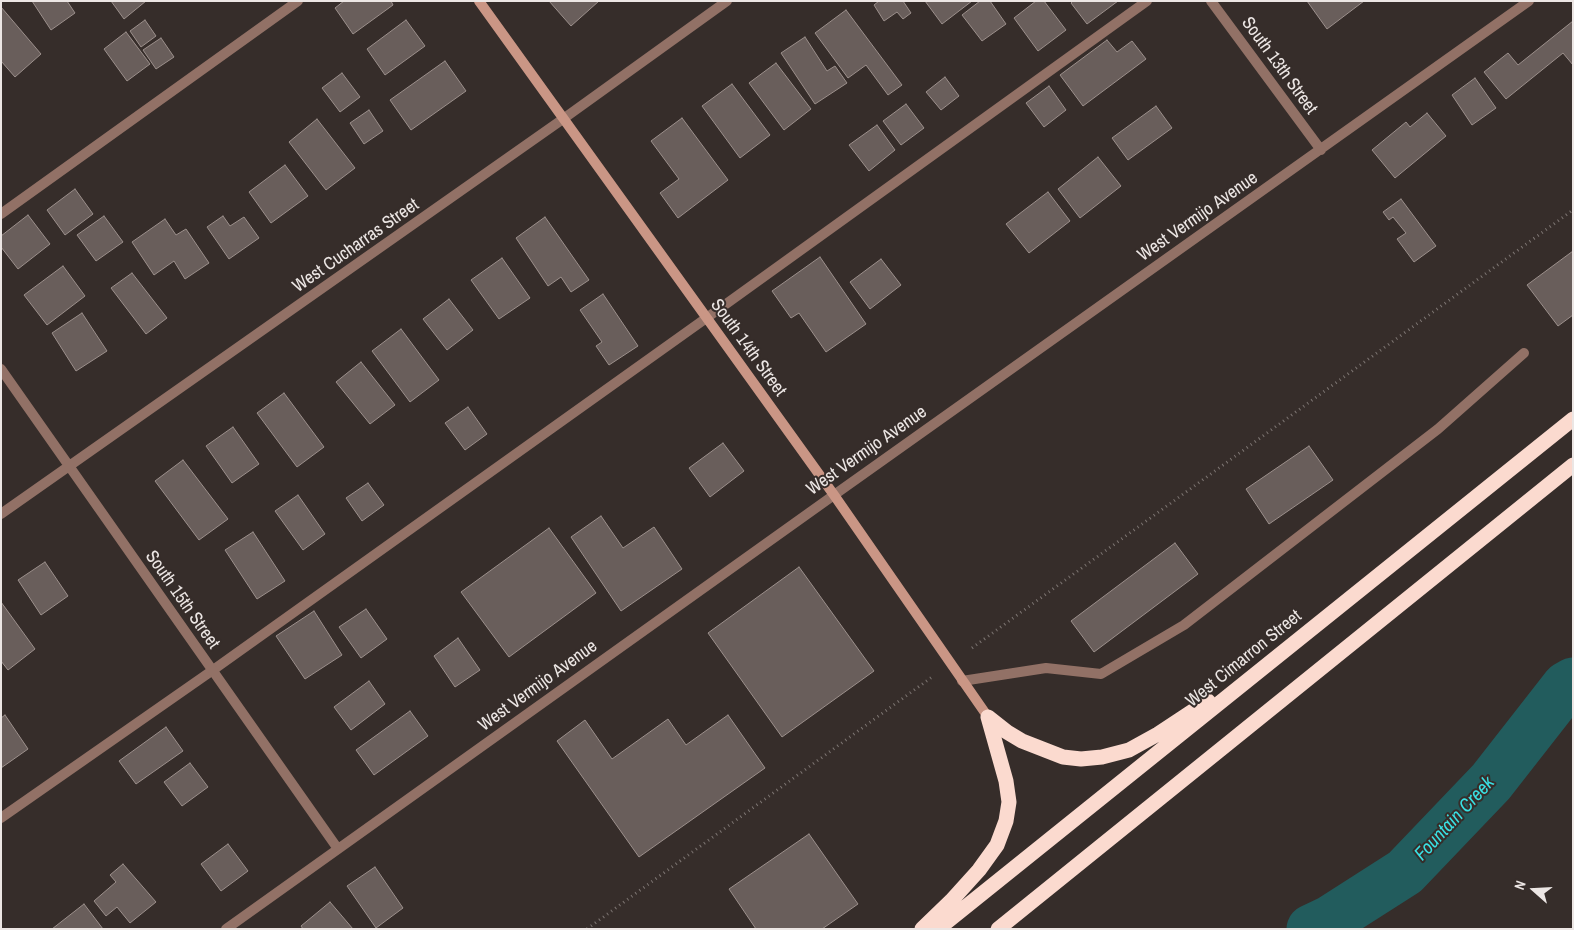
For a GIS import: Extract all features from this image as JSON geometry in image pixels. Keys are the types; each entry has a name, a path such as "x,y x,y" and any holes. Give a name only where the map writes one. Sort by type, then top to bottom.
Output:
{"highway":[{"name":"West Cimarron Street","path":"938,929 1573,419"},
{"path":"998,929 1573,465"},
{"path":"988,717 1014,736 1044,751 1063,757 1081,759 1102,757 1129,750 1158,734 1282,652"},
{"path":"922,929 979,870 997,846 1006,821 1009,802 1006,781 988,717"}],"street":[{"path":"1,214 298,1"},
{"name":"South 14th Street","path":"479,1 834,495 988,717"},
{"name":"West Cucharras Street","path":"1,514 563,120 727,1"},
{"path":"1,818 706,318 1147,1"},
{"name":"South 13th Street","path":"1211,1 1320,150"},
{"name":"West Vermijo Avenue","path":"226,929 1530,1"},
{"path":"962,681 1046,668 1101,674 1184,626 1438,429 1524,353"},
{"name":"South 15th Street","path":"1,369 338,849"}],"path":[{"path":"972,648 1573,210"},
{"path":"587,929 932,677"}],"building":[{"path":"32,1 67,1 75,13 51,30"},
{"path":"111,1 146,1 124,19"},
{"path":"344,1 391,1 393,5 353,34 335,8"},
{"path":"549,1 599,1 571,26"},
{"path":"879,1 903,1 911,13 903,19 897,12 884,21 874,5"},
{"path":"925,1 972,1 942,24"},
{"path":"980,1 990,1 1006,24 982,41 962,15"},
{"path":"1036,1 1044,1 1066,30 1038,51 1014,18"},
{"path":"1073,1 1118,1 1087,24 1071,3"},
{"path":"1307,1 1364,1 1327,29"},
{"path":"1,7 41,54 15,77 1,61"},
{"path":"846,10 902,85 888,95 866,65 848,78 815,33"},
{"path":"145,20 156,36 141,47 130,31"},
{"path":"406,20 425,46 385,75 367,49"},
{"path":"1573,21 1573,65 1563,53 1506,99 1484,72 1508,53 1518,65"},
{"path":"126,32 150,64 127,81 104,49"},
{"path":"805,37 827,71 835,66 847,83 815,104 781,53"},
{"path":"161,38 174,57 156,69 143,50"},
{"path":"1107,40 1117,52 1132,41 1146,59 1083,106 1060,75"},
{"path":"445,61 466,91 411,130 390,100"},
{"path":"776,63 811,109 784,130 749,83"},
{"path":"342,73 360,97 340,112 322,88"},
{"path":"945,77 959,96 941,110 926,92"},
{"path":"1475,78 1496,108 1472,125 1452,95"},
{"path":"732,84 770,135 740,158 702,106"},
{"path":"1049,86 1066,110 1044,127 1026,103"},
{"path":"906,104 924,128 901,145 883,121"},
{"path":"1156,106 1172,128 1128,160 1112,138"},
{"path":"369,110 383,131 364,144 350,123"},
{"path":"1427,113 1446,136 1395,178 1372,150 1406,122 1410,127"},
{"path":"682,118 728,180 678,218 660,193 679,179 651,141"},
{"path":"317,119 355,168 326,190 289,142"},
{"path":"877,125 895,150 869,171 849,145"},
{"path":"1098,157 1121,186 1080,218 1058,189"},
{"path":"285,165 308,196 271,223 249,192"},
{"path":"75,189 93,214 65,235 47,210"},
{"path":"1048,192 1070,221 1029,253 1006,224"},
{"path":"1401,199 1436,246 1414,262 1397,239 1406,233 1393,217 1389,220 1383,212"},
{"path":"28,215 50,244 18,269 1,247 1,236"},
{"path":"104,216 123,242 96,261 77,235"},
{"path":"223,216 230,226 244,217 259,238 229,259 207,227"},
{"path":"545,217 589,280 571,292 561,277 548,286 516,238"},
{"path":"165,219 176,235 186,229 209,263 185,279 174,261 154,275 132,242"},
{"path":"1573,251 1573,315 1558,326 1527,285"},
{"path":"820,257 866,324 826,352 799,313 791,318 772,291"},
{"path":"502,258 530,298 499,319 471,280"},
{"path":"881,259 901,285 870,309 850,282"},
{"path":"63,266 85,296 47,325 24,295"},
{"path":"132,273 167,318 146,334 111,288"},
{"path":"603,294 638,346 609,365 596,346 602,342 580,310"},
{"path":"449,299 473,330 447,350 423,319"},
{"path":"82,313 107,351 76,371 52,333"},
{"path":"401,329 439,380 410,402 372,351"},
{"path":"361,362 395,405 370,424 336,382"},
{"path":"284,393 324,447 297,467 257,413"},
{"path":"468,407 487,434 465,450 445,423"},
{"path":"233,427 259,464 232,483 206,446"},
{"path":"723,443 744,471 710,497 689,468"},
{"path":"1309,446 1333,480 1269,524 1246,489"},
{"path":"183,460 228,519 199,540 155,481"},
{"path":"368,483 384,505 362,521 346,498"},
{"path":"298,495 325,534 303,550 275,511"},
{"path":"601,516 623,548 654,527 682,569 621,611 571,537"},
{"path":"549,528 596,593 509,657 461,592"},
{"path":"253,532 285,581 257,599 225,550"},
{"path":"1175,543 1198,574 1094,652 1071,621"},
{"path":"45,562 68,596 41,615 18,580"},
{"path":"799,567 874,671 782,737 708,633"},
{"path":"1,602 35,649 8,670 1,661"},
{"path":"366,609 387,639 361,658 339,627"},
{"path":"314,611 342,655 305,679 276,636"},
{"path":"458,638 480,670 455,687 434,656"},
{"path":"369,681 385,704 351,730 334,707"},
{"path":"410,711 428,736 374,775 356,750"},
{"path":"5,715 28,749 1,768 1,718"},
{"path":"728,715 765,768 639,857 557,741 585,720 612,759 668,719 686,745"},
{"path":"166,727 183,751 136,784 119,761"},
{"path":"190,763 208,787 182,806 164,782"},
{"path":"809,834 858,904 822,929 756,929 729,889"},
{"path":"228,844 248,871 221,891 201,864"},
{"path":"123,864 156,902 130,923 117,907 106,916 94,901 116,882 110,875"},
{"path":"375,867 403,908 376,928 347,886"},
{"path":"330,902 353,929 303,929 301,926"},
{"path":"84,904 103,929 52,929"}],"waterway":[{"name":"Fountain Creek","path":"1311,929 1330,920 1405,872 1491,782 1566,686 1573,682"}]}
